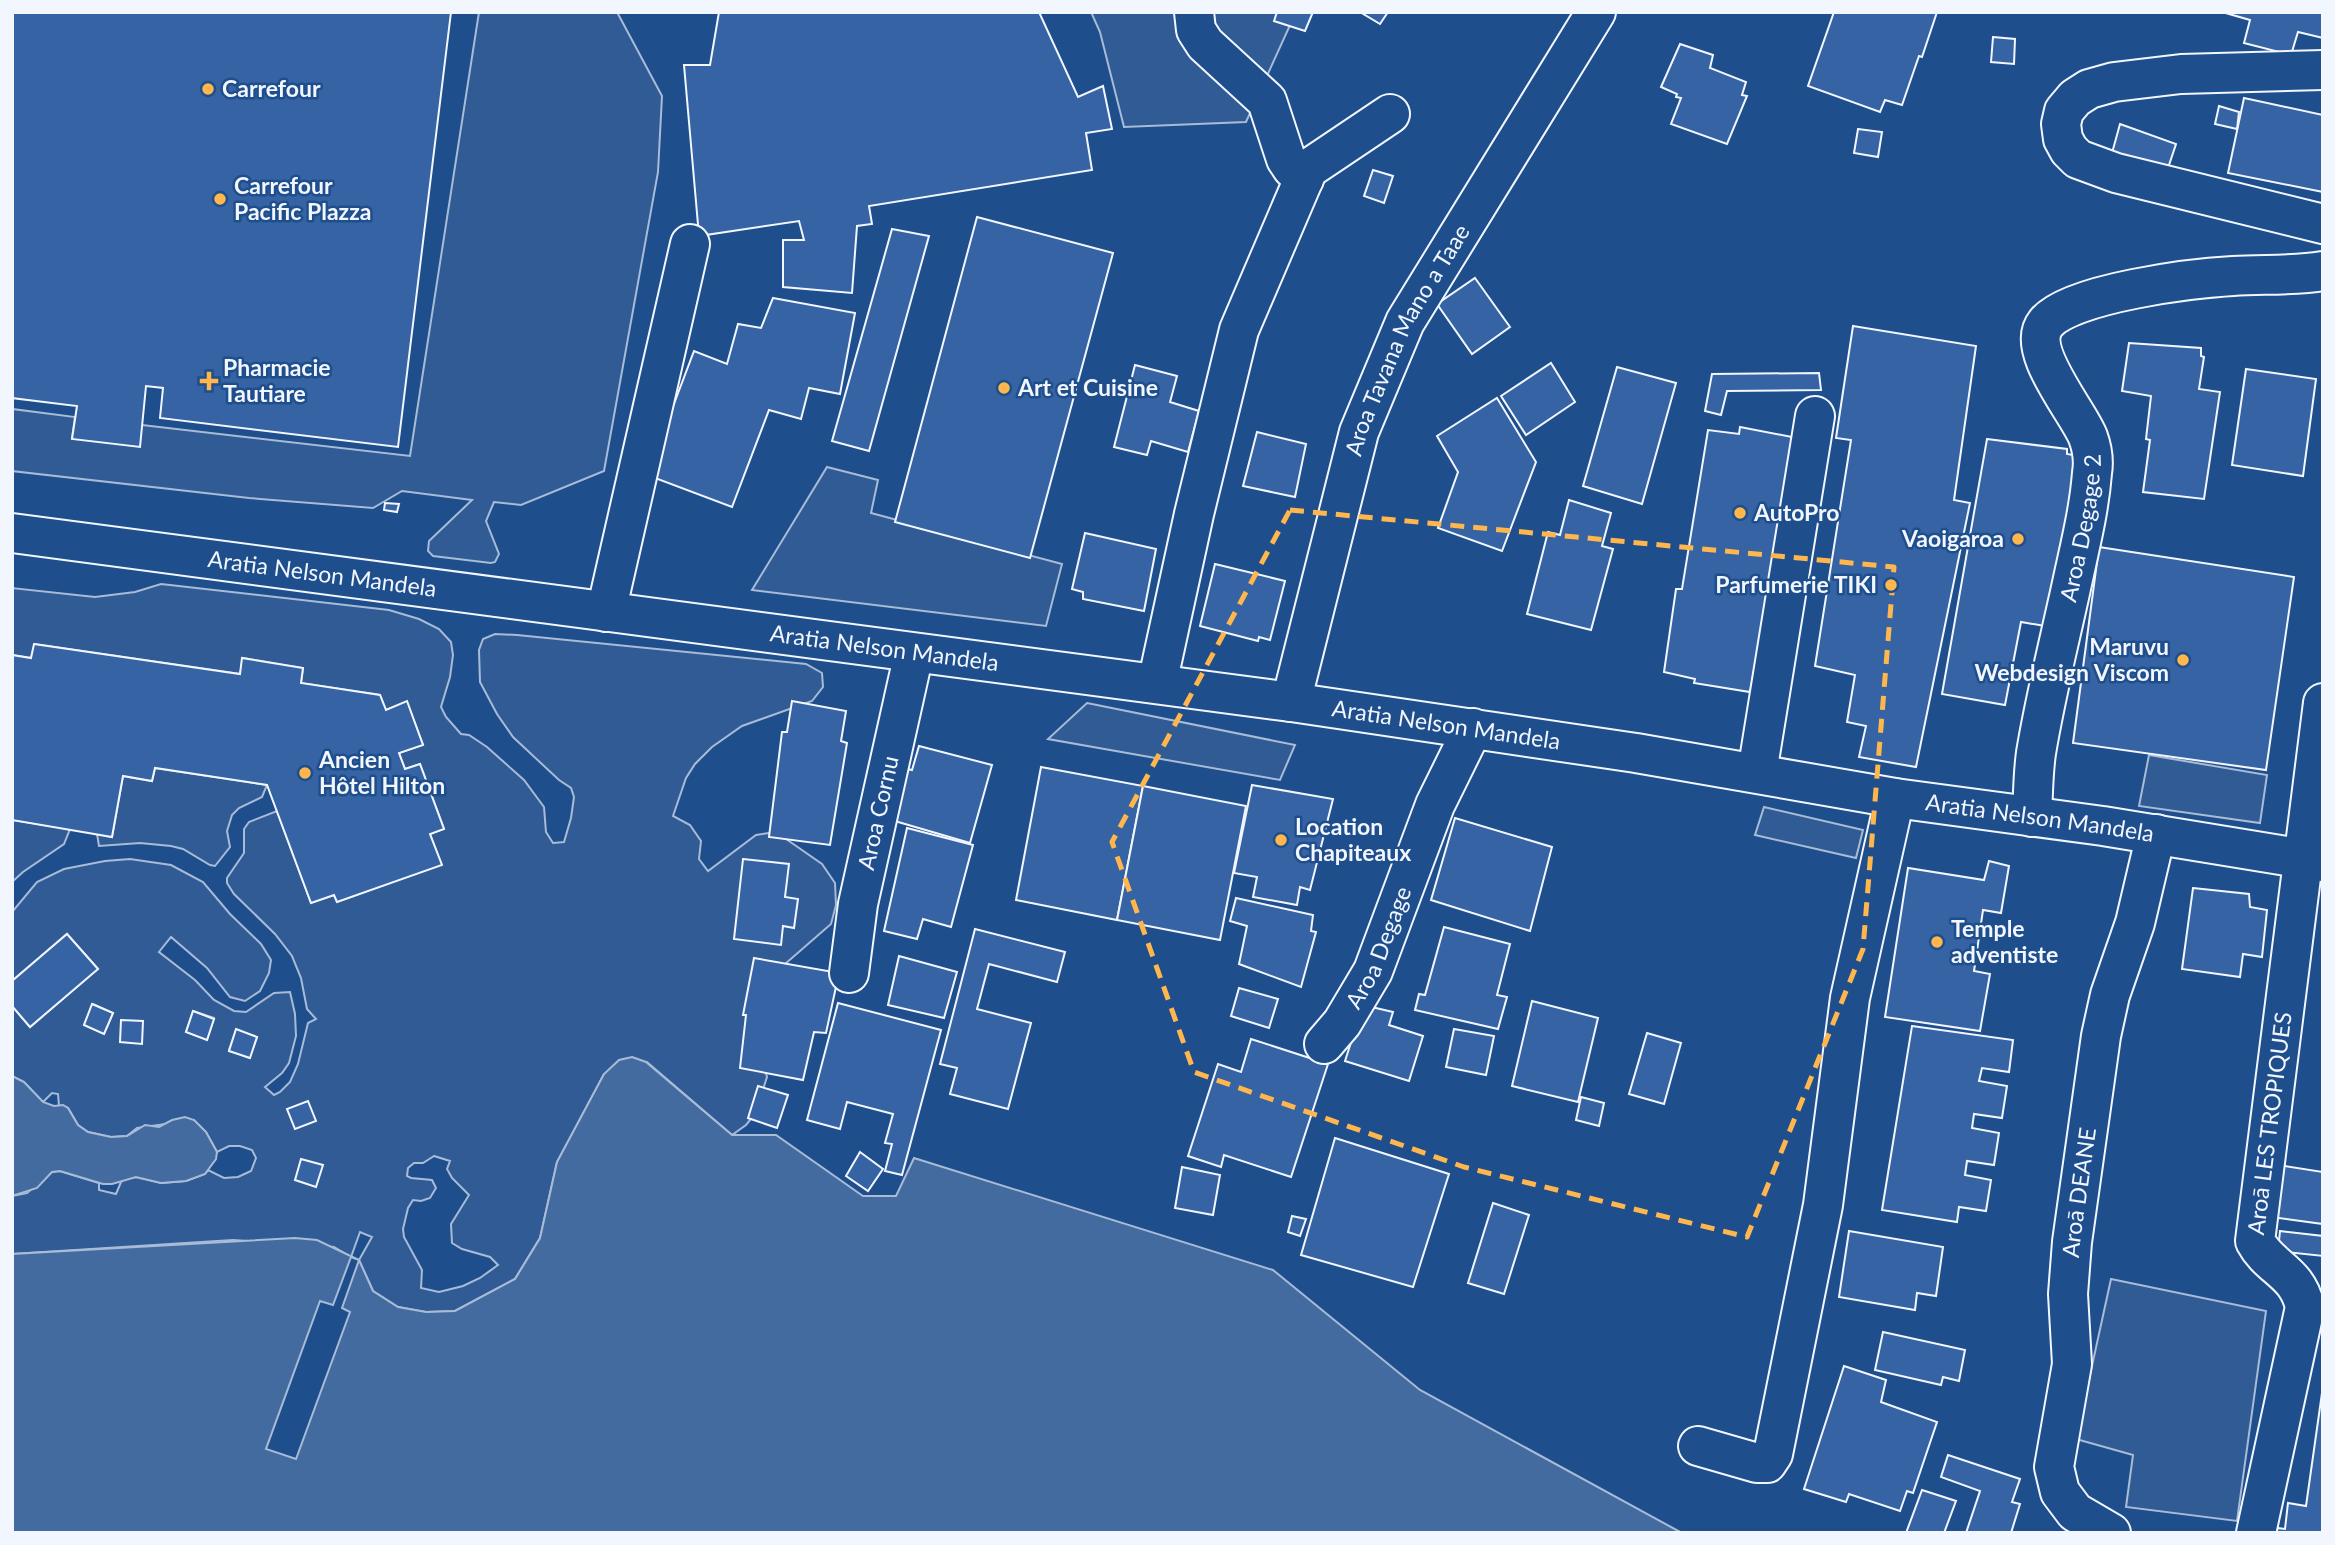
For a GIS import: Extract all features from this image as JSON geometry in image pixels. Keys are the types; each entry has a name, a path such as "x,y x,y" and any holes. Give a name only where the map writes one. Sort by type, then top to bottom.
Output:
{"street":[{"path":"1194,12 1196,30 1205,44 1267,101 1286,159 1292,169 1304,179"},
{"name":"Aroa Tavana Mano a Taae","path":"1291,702 1359,432 1405,322 1596,12"},
{"path":"2323,70 2181,74 2114,82 2089,89 2075,98 2064,111 2061,124 2063,139 2078,159 2116,173 2323,224"},
{"path":"1157,684 1194,514 1239,330 1308,169 1390,114"},
{"path":"606,612 690,244"},
{"name":"Aroa Degage 2","path":"2032,817 2036,755 2085,523 2093,472 2092,453 2087,436 2046,362 2041,340 2045,324 2059,312 2090,300 2150,286 2231,276 2323,271"},
{"path":"1757,772 1815,416"},
{"name":"Aratia Nelson Mandela","path":"12,533 1291,702 1757,772 1895,798 2156,834 2314,860"},
{"name":"Aroa Cornu","path":"849,973 858,904 914,653"},
{"path":"2314,860 2323,703"},
{"name":"Aroa Degage","path":"1324,1044 1342,1023 1373,971 1435,805 1473,728"},
{"path":"1698,1446 1757,1463 1767,1463 1773,1454 1823,1205 1850,998 1895,798"},
{"name":"Aroā DEANE","path":"2111,1533 2075,1511 2060,1492 2054,1467 2072,1364 2068,1294 2071,1255 2101,1035 2110,995 2135,923 2156,834"},
{"name":"Aroā LES TROPIQUES","path":"2256,1533 2305,1307 2302,1294 2292,1278 2260,1251 2255,1241 2314,860"}],"highlighted area":[{"path":"1290,510 1894,567 1863,949 1747,1237 1464,1167 1194,1072 1112,842"}],"shaded area":[{"path":"479,12 617,12 662,96 658,172 604,471 521,505 494,502 486,521 499,554 495,562 491,563 433,556 428,551 429,541 472,500 402,491 373,508 249,498 12,471 12,409 75,417 72,438 142,425 410,456"},
{"path":"1091,12 1296,12 1246,122 1124,127 1100,32"},
{"path":"827,467 878,480 871,513 1062,564 1046,626 752,590"},
{"path":"161,584 389,610 419,619 439,629 451,642 453,655 441,707 446,717 461,734 469,735 487,747 524,780 544,807 546,832 553,843 564,842 574,797 571,788 513,737 497,714 480,682 479,650 483,639 495,634 517,635 806,664 822,673 823,687 812,701 742,726 712,747 695,764 686,778 673,816 690,825 701,841 699,859 708,871 756,835 776,832 822,864 835,883 836,905 831,924 777,971 764,1065 767,1077 755,1114 746,1125 732,1135 647,1062 604,1074 557,1162 540,1238 515,1279 455,1311 426,1312 398,1307 373,1291 359,1260 372,1237 360,1232 351,1257 334,1247 233,1240 12,1254 12,1196 27,1193 52,1172 60,1171 99,1183 99,1190 116,1194 121,1182 136,1177 161,1183 186,1181 205,1174 208,1170 224,1178 238,1177 251,1171 256,1158 252,1150 240,1146 229,1146 217,1152 206,1132 194,1120 137,1128 127,1136 111,1137 88,1132 78,1125 68,1108 59,1106 58,1094 52,1093 43,1102 24,1082 12,1076 12,1006 30,1027 98,969 67,934 12,981 12,912 37,882 64,869 130,859 171,865 203,882 230,914 261,944 271,960 269,973 260,991 245,1001 230,997 207,968 171,937 159,952 195,980 214,1000 234,1011 246,1012 274,993 290,992 296,1036 289,1063 282,1073 265,1087 274,1095 290,1082 298,1064 308,1023 316,1019 307,1009 301,978 292,956 227,883 227,878 244,853 244,829 249,822 277,811 311,903 334,895 337,902 441,864 430,834 444,829 420,764 405,769 399,753 423,745 407,702 386,710 380,695 301,683 303,668 243,658 240,674 35,644 31,658 12,655 12,588 95,597 135,592","holes":["93,1004 113,1013 104,1034 84,1025","193,1011 214,1018 207,1040 186,1032","236,1030 257,1037 249,1058 229,1050","434,1156 450,1161 447,1169 452,1178 469,1195 451,1224 452,1243 462,1249 490,1257 498,1265 463,1286 439,1292 421,1288 422,1270 404,1237 403,1229 408,1208 413,1200 430,1198 436,1188 432,1180 407,1176 408,1168 414,1163 423,1163"]},
{"path":"1087,703 1295,745 1280,780 1048,739"},
{"path":"2149,755 2267,775 2260,823 2139,806"},
{"path":"155,768 267,785 262,797 239,808 232,815 227,831 230,847 215,866 183,849 171,846 140,843 99,846 97,834 112,837 123,776 152,781"},
{"path":"1764,807 1863,830 1856,858 1755,835"},
{"path":"12,820 70,829 64,844 12,882"},
{"path":"632,1057 646,1062 732,1135 776,1135 863,1196 896,1196 914,1158 1273,1270 1420,1390 1682,1533 12,1533 12,1254 295,1238 317,1240 359,1260 373,1291 398,1307 426,1312 455,1311 515,1279 540,1238 557,1162 604,1074 619,1060"},
{"path":"12,1076 24,1082 43,1102 68,1108 78,1125 88,1132 111,1137 127,1136 145,1125 159,1127 185,1117 194,1120 206,1132 217,1152 216,1159 205,1174 186,1181 161,1183 136,1177 103,1184 60,1171 52,1172 37,1188 12,1196"},
{"path":"2111,1279 2266,1311 2237,1521 2126,1507 2133,1455 2076,1439"}],"pier":[{"path":"351,1257 359,1260 342,1308 350,1312 296,1459 266,1449 320,1301 333,1305"}],"building":[{"name":"Carrefour Pacific Plazza","path":"12,12 451,12 398,447 160,418 163,388 146,386 140,447 72,439 77,406 12,398"},
{"path":"719,12 1039,12 1078,97 1103,86 1112,129 1086,133 1092,170 869,206 872,224 857,226 852,293 783,287 783,240 804,240 799,221 699,236 684,65 710,65"},
{"path":"1277,12 1313,12 1305,31 1274,21"},
{"path":"1360,12 1388,12 1380,24"},
{"path":"1834,12 1937,12 1902,105 1885,100 1880,112 1808,86"},
{"path":"2222,12 2323,12 2323,38 2298,32 2291,55 2244,43 2250,20"},
{"path":"1993,37 2015,39 2014,64 1991,62"},
{"path":"1680,44 1713,55 1710,68 1746,82 1742,95 1747,96 1727,144 1671,124 1681,98 1661,87"},
{"path":"2244,98 2323,115 2323,192 2228,173"},
{"path":"2219,106 2239,112 2237,129 2215,124"},
{"path":"2120,124 2176,144 2167,171 2112,153"},
{"path":"1858,129 1882,132 1878,157 1854,153"},
{"path":"1373,170 1393,176 1384,203 1364,196"},
{"name":"Art et Cuisine","path":"977,217 1113,253 1030,558 895,522"},
{"path":"892,229 929,236 869,451 832,441"},
{"path":"1475,278 1510,327 1472,354 1437,304"},
{"path":"773,298 855,313 840,394 809,388 801,419 769,410 732,507 647,475 694,351 727,364 738,324 761,328"},
{"name":"Parfumerie TIKI","path":"1853,326 1976,346 1954,500 1970,503 1916,767 1859,757 1866,726 1847,722 1855,675 1815,666 1851,440 1836,438"},
{"path":"2129,343 2201,348 2201,356 2204,357 2199,389 2220,392 2204,499 2143,492 2150,440 2146,439 2151,396 2122,391"},
{"path":"1551,363 1575,402 1526,435 1501,396"},
{"path":"1135,365 1177,376 1170,402 1199,411 1188,452 1151,441 1147,455 1114,447"},
{"path":"1617,367 1676,383 1642,504 1583,486"},
{"path":"2246,369 2316,379 2303,476 2232,465"},
{"path":"1819,373 1821,390 1727,391 1721,415 1705,411 1712,374"},
{"path":"1497,398 1536,462 1502,551 1438,528 1458,472 1437,436"},
{"name":"AutoPro","path":"1740,427 1797,438 1750,692 1694,683 1695,679 1664,672 1676,589 1682,589 1708,430 1739,434"},
{"path":"1257,432 1306,444 1295,497 1243,486"},
{"name":"Vaoigaroa","path":"1987,439 2067,449 2067,454 2079,456 2051,627 2021,622 2005,705 1942,694"},
{"path":"1569,500 1611,513 1602,546 1613,549 1591,630 1527,614 1548,532 1560,535"},
{"path":"385,503 399,504 397,512 384,510"},
{"path":"1085,533 1156,549 1144,611 1083,599 1083,592 1072,589"},
{"name":"Maruvu Webdesign Viscom","path":"2099,547 2294,577 2266,770 2073,743"},
{"path":"1215,564 1285,581 1270,640 1259,637 1258,641 1200,626"},
{"name":"Ancien Hôtel Hilton","path":"34,644 240,674 242,658 303,668 301,683 380,695 386,710 407,701 423,745 399,753 405,769 420,764 444,829 430,834 442,865 337,902 334,895 311,903 267,785 155,768 152,781 123,776 112,837 12,820 12,655 31,658"},
{"path":"792,701 846,711 841,741 847,743 830,845 769,837 782,732 787,732"},
{"path":"919,746 992,765 970,843 888,819 902,768 912,770"},
{"path":"1041,767 1143,786 1117,920 1016,900"},
{"name":"Location Chapiteaux","path":"1252,785 1333,799 1310,890 1300,887 1297,905 1253,897 1257,877 1234,873"},
{"path":"1143,786 1246,806 1220,940 1117,920"},
{"path":"1455,818 1552,847 1530,931 1431,900"},
{"path":"907,828 973,845 951,927 923,919 917,939 884,931"},
{"path":"743,859 789,864 785,897 798,899 794,928 783,926 781,945 734,939"},
{"name":"Temple adventiste","path":"1989,861 2009,866 2001,913 1983,910 1974,971 1990,974 1980,1031 1885,1017 1908,868 1984,880"},
{"path":"2193,888 2249,894 2250,907 2267,910 2262,957 2243,954 2240,977 2182,969"},
{"path":"1236,898 1313,915 1311,931 1316,932 1301,987 1239,964 1247,926 1230,921"},
{"path":"1444,927 1510,944 1497,995 1507,997 1498,1029 1415,1010 1419,994 1425,995"},
{"path":"975,929 1065,952 1057,982 989,964 977,1009 1031,1023 1008,1109 950,1094 957,1068 940,1064"},
{"path":"67,934 98,969 30,1027 12,1006 12,981"},
{"path":"899,956 957,972 944,1018 888,1005"},
{"path":"754,958 839,973 826,1033 814,1032 803,1080 740,1068 746,1015 743,1015"},
{"path":"1239,988 1278,999 1269,1028 1231,1016"},
{"path":"1532,1001 1598,1018 1578,1102 1512,1086"},
{"path":"838,1003 941,1030 902,1175 885,1171 892,1144 885,1143 893,1114 847,1102 840,1129 807,1120"},
{"path":"92,1004 113,1013 104,1034 84,1025"},
{"path":"1363,1005 1393,1012 1389,1025 1423,1036 1409,1081 1345,1061"},
{"path":"193,1011 214,1019 207,1040 186,1032"},
{"path":"121,1020 143,1021 142,1044 120,1042"},
{"path":"1912,1026 2013,1040 2009,1072 1982,1068 1979,1081 2007,1086 2002,1118 1974,1114 1972,1128 1999,1133 1994,1165 1967,1161 1965,1175 1991,1180 1986,1211 1959,1207 1957,1222 1882,1210"},
{"path":"236,1029 257,1037 250,1058 229,1051"},
{"path":"1454,1029 1494,1036 1486,1075 1446,1067"},
{"path":"1647,1033 1681,1043 1664,1104 1629,1094"},
{"path":"1251,1039 1328,1064 1291,1177 1224,1155 1221,1167 1188,1156 1218,1064 1241,1072"},
{"path":"758,1086 788,1095 777,1128 748,1118"},
{"path":"1581,1097 1604,1103 1599,1126 1576,1120"},
{"path":"308,1101 316,1121 295,1129 287,1109"},
{"path":"1335,1138 1449,1174 1413,1287 1301,1255"},
{"path":"860,1152 883,1169 868,1191 846,1176"},
{"path":"301,1159 323,1165 316,1187 295,1180"},
{"path":"2278,1165 2323,1172 2323,1224 2271,1217"},
{"path":"1182,1167 1220,1175 1213,1215 1175,1208"},
{"path":"1493,1203 1529,1215 1504,1294 1468,1283"},
{"path":"1292,1216 1306,1219 1300,1236 1288,1232"},
{"path":"1849,1231 1943,1247 1936,1296 1917,1293 1915,1310 1839,1297"},
{"path":"2280,1231 2323,1236 2323,1256 2278,1251"},
{"path":"1883,1332 1965,1350 1959,1381 1943,1377 1941,1385 1875,1370"},
{"path":"1844,1366 1886,1380 1881,1402 1937,1422 1913,1493 1907,1491 1900,1511 1849,1494 1846,1502 1804,1489"},
{"path":"2323,1386 2323,1533 2277,1533 2277,1528 2285,1529 2288,1503 2306,1506"},
{"path":"1948,1455 2020,1479 2012,1502 2020,1504 2011,1533 1966,1533 1980,1491 1941,1477"},
{"path":"1922,1490 1956,1501 1944,1533 1906,1533"}],"place":[{"name":"Carrefour","path":"208,89"},
{"name":"Carrefour Pacific Plazza","path":"220,199"},
{"name":"Pharmacie Tautiare","path":"209,381"},
{"name":"Art et Cuisine","path":"1004,388"},
{"name":"AutoPro","path":"1740,513"},
{"name":"Vaoigaroa","path":"2018,539"},
{"name":"Parfumerie TIKI","path":"1891,585"},
{"name":"Maruvu Webdesign Viscom","path":"2183,660"},
{"name":"Ancien Hôtel Hilton","path":"305,773"},
{"name":"Location Chapiteaux","path":"1281,840"},
{"name":"Temple adventiste","path":"1937,942"}]}
